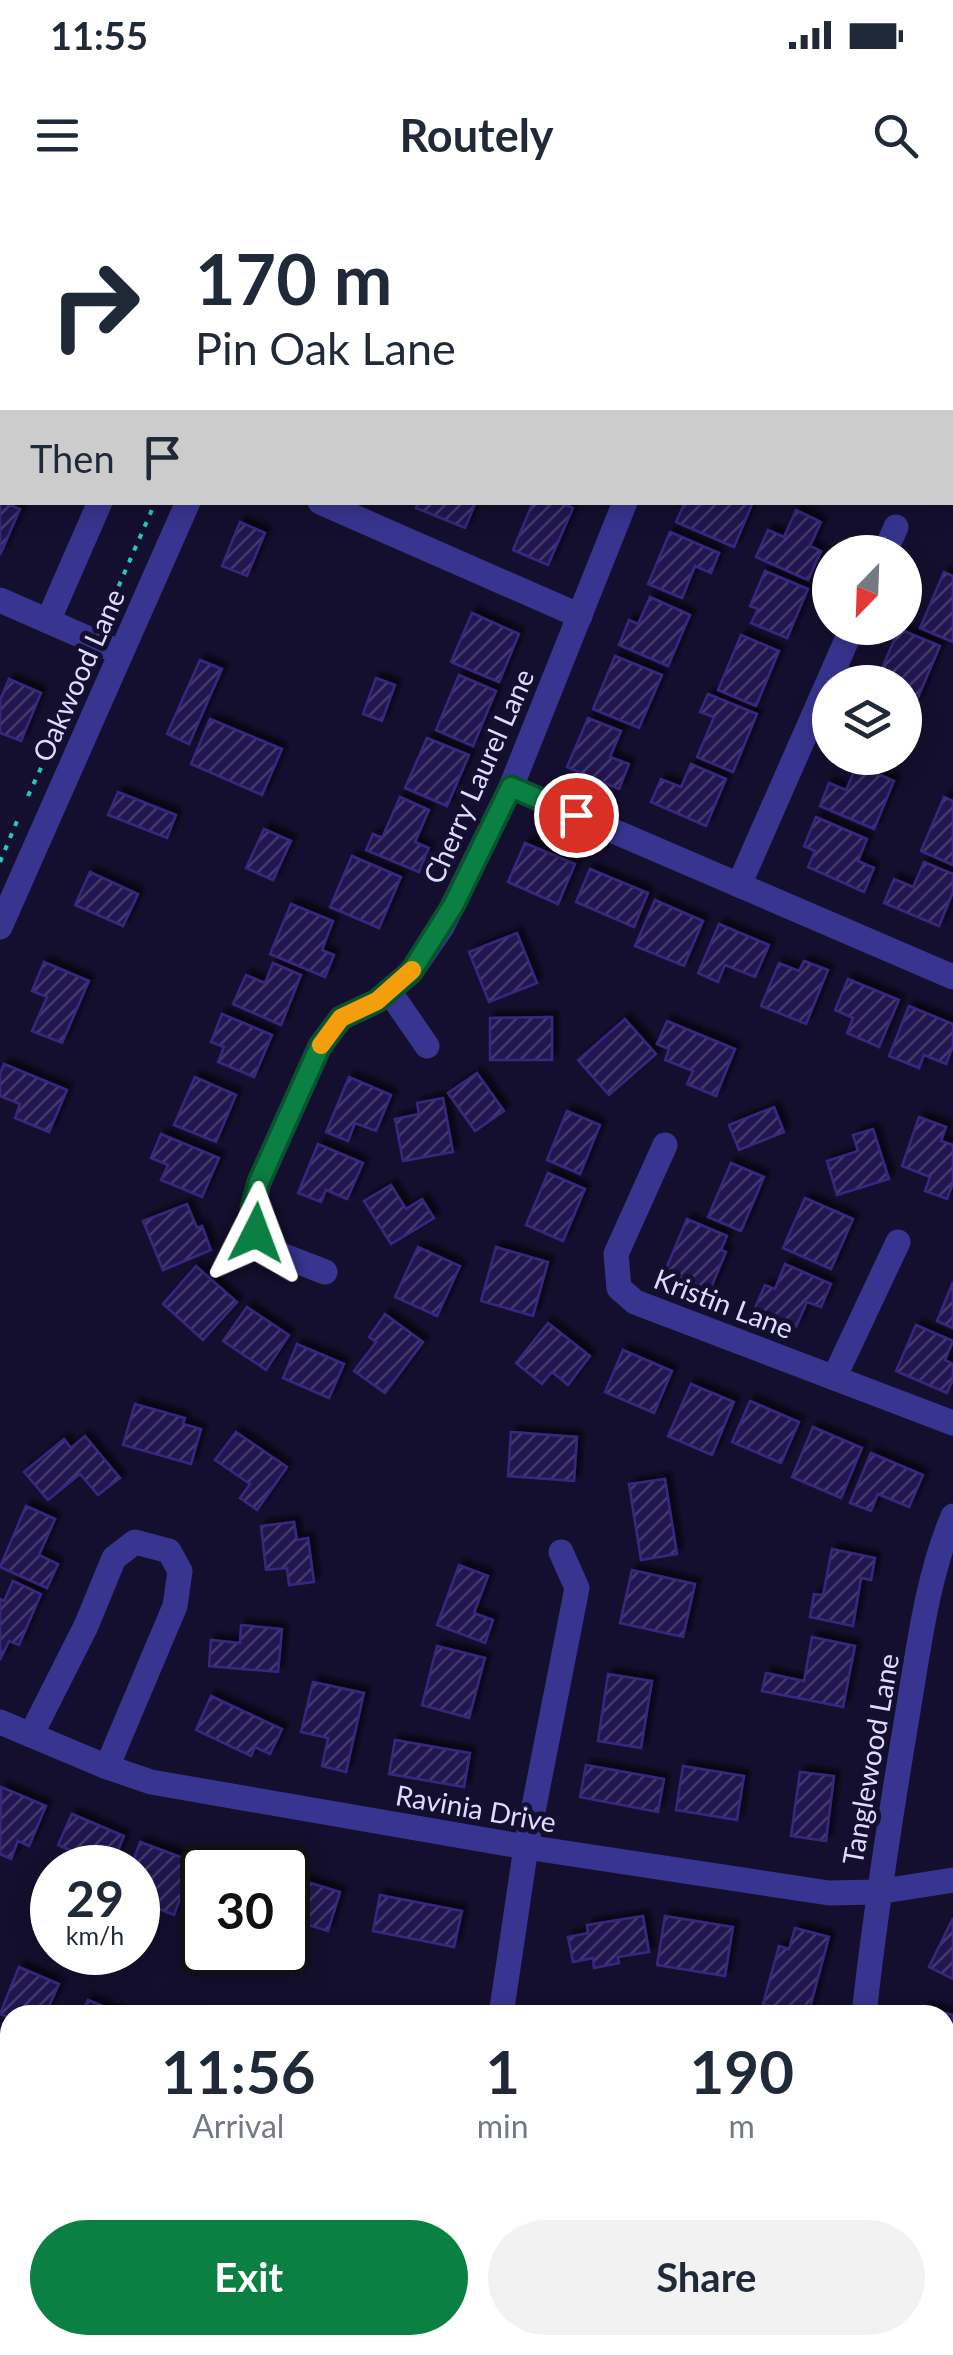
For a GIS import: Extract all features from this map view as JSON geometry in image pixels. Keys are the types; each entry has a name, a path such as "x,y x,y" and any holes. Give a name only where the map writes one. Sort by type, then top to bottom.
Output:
{"street":[{"path":"48,621 99,505"},
{"name":"Oakwood Lane","path":"1,922 187,505"},
{"name":"Cherry Laurel Lane","path":"325,1272 270,1250 256,1233 252,1208 259,1182 320,1046 341,1018 377,1001 411,972 442,927 511,787 624,505"},
{"path":"356,510 580,616"},
{"path":"892,535 896,527"},
{"path":"0,600 121,653"},
{"path":"739,885 845,645"},
{"path":"511,787 953,977"},
{"path":"389,991 427,1046"},
{"name":"Kristin Lane","path":"665,1145 616,1254 619,1288 634,1302 953,1424"},
{"path":"834,1378 898,1242"},
{"name":"Tanglewood Lane","path":"865,2005 878,1892 927,1600 953,1516"},
{"path":"31,1735 86,1626 114,1558 135,1542 169,1551 180,1571 175,1606 107,1768"},
{"path":"502,2005 526,1847 577,1588 561,1552"},
{"name":"Ravinia Drive","path":"0,1722 107,1768 151,1782 526,1847 829,1893 878,1892 953,1880"}],"path":[{"path":"101,627 154,506"},
{"path":"77,689 90,652"},
{"path":"28,796 65,716"},
{"path":"0,862 20,814"}],"building":[{"path":"0,505 10,505 20,509 0,555"},
{"path":"417,505 475,505 465,528 416,508"},
{"path":"532,505 573,508 548,565 513,550"},
{"path":"684,505 752,505 734,547 676,522"},
{"path":"796,510 821,522 812,535 812,571 808,580 756,557 768,530 784,537"},
{"path":"240,522 265,533 247,576 222,566"},
{"path":"670,532 719,553 711,573 695,566 682,598 648,584"},
{"path":"765,571 808,589 787,638 751,623 758,609 750,606"},
{"path":"944,572 953,576 953,642 922,629"},
{"path":"650,597 690,615 668,666 619,645 629,620 638,624"},
{"path":"472,613 519,634 499,682 451,662"},
{"path":"741,635 779,651 756,706 718,690"},
{"path":"922,639 940,646 922,688 922,665 883,665 892,645 922,645"},
{"path":"615,656 662,675 639,728 593,709"},
{"path":"200,660 222,669 189,744 167,734"},
{"path":"459,675 496,691 473,746 436,730"},
{"path":"376,678 395,685 382,721 363,714"},
{"path":"9,679 41,693 21,741 0,733 0,700"},
{"path":"708,694 757,714 733,772 697,757 714,717 700,712"},
{"path":"588,718 621,731 610,757 629,764 619,789 567,767"},
{"path":"210,719 282,749 262,795 191,764"},
{"path":"427,738 469,755 447,806 405,788"},
{"path":"691,764 726,779 706,826 651,802 661,779 681,787"},
{"path":"853,775 880,775 894,781 874,829 820,806 829,783 846,790"},
{"path":"118,792 176,815 167,838 108,815"},
{"path":"400,797 429,810 415,842 429,848 419,872 366,850 373,834 382,838"},
{"path":"944,797 953,801 953,865 921,851"},
{"path":"816,817 867,839 858,861 874,868 864,892 808,867 815,851 804,846"},
{"path":"264,829 291,841 273,880 246,868"},
{"path":"525,843 575,864 558,904 508,882"},
{"path":"352,856 401,877 379,928 330,907"},
{"path":"924,862 953,874 953,892 939,926 884,903 894,879 913,887"},
{"path":"590,869 648,893 634,927 576,902"},
{"path":"90,872 138,894 123,926 75,905"},
{"path":"655,900 703,921 684,966 635,946"},
{"path":"291,904 333,921 322,950 334,955 325,977 270,954"},
{"path":"719,924 769,945 755,977 725,965 718,982 698,973"},
{"path":"517,933 537,983 489,1002 469,952"},
{"path":"804,961 828,970 806,1024 761,1006 779,963 799,971"},
{"path":"44,962 89,981 62,1043 32,1031 47,997 32,991"},
{"path":"273,963 301,975 281,1025 233,1004 246,975 265,983"},
{"path":"848,979 899,1000 879,1047 847,1033 853,1018 835,1010"},
{"path":"909,1006 953,1024 953,1046 946,1064 924,1055 919,1068 889,1056"},
{"path":"222,1014 272,1035 254,1077 218,1062 224,1047 211,1042"},
{"path":"552,1017 552,1060 490,1060 490,1018"},
{"path":"625,1019 656,1054 609,1095 578,1060"},
{"path":"667,1021 735,1049 716,1096 687,1084 693,1071 665,1060 669,1049 657,1044"},
{"path":"4,1064 67,1090 49,1132 15,1118 20,1104 0,1096"},
{"path":"477,1073 504,1111 475,1131 448,1093"},
{"path":"195,1077 236,1095 216,1142 174,1125"},
{"path":"349,1077 391,1095 376,1131 355,1123 348,1141 326,1132"},
{"path":"443,1098 453,1152 403,1161 395,1119 419,1114 417,1103"},
{"path":"774,1107 784,1132 739,1150 729,1125"},
{"path":"567,1111 600,1125 580,1174 547,1160"},
{"path":"919,1117 946,1127 941,1141 953,1145 953,1183 947,1199 925,1191 930,1177 902,1166"},
{"path":"873,1129 889,1179 837,1195 827,1161 858,1151 853,1135"},
{"path":"161,1134 219,1158 202,1197 161,1180 168,1165 151,1158"},
{"path":"318,1144 363,1163 347,1199 326,1190 321,1202 298,1193"},
{"path":"731,1163 764,1177 741,1231 708,1217"},
{"path":"548,1173 585,1189 563,1241 526,1225"},
{"path":"391,1185 406,1209 422,1199 434,1218 391,1244 364,1201"},
{"path":"805,1198 853,1219 831,1269 783,1248"},
{"path":"187,1204 197,1228 202,1226 211,1250 163,1270 143,1221"},
{"path":"687,1219 727,1236 721,1250 726,1252 710,1290 665,1271"},
{"path":"418,1247 460,1266 437,1316 395,1297"},
{"path":"496,1247 548,1262 533,1316 481,1301"},
{"path":"785,1264 831,1284 821,1307 807,1302 796,1327 754,1310 765,1285 775,1289"},
{"path":"196,1266 237,1302 203,1340 163,1304"},
{"path":"953,1282 953,1328 937,1321"},
{"path":"247,1307 289,1335 266,1370 223,1341"},
{"path":"385,1314 423,1342 385,1393 354,1371 376,1342 369,1337"},
{"path":"548,1323 590,1356 568,1385 552,1372 542,1384 516,1363"},
{"path":"916,1325 953,1341 945,1360 953,1364 953,1379 947,1393 896,1371"},
{"path":"297,1344 344,1364 329,1398 283,1378"},
{"path":"623,1350 672,1371 654,1413 605,1392"},
{"path":"691,1384 734,1402 712,1455 668,1436"},
{"path":"750,1401 799,1422 781,1463 732,1442"},
{"path":"135,1404 185,1418 183,1424 201,1429 191,1464 123,1445"},
{"path":"813,1427 862,1448 841,1498 792,1477"},
{"path":"236,1432 287,1467 257,1510 240,1498 250,1484 215,1460"},
{"path":"511,1432 577,1437 574,1481 508,1476"},
{"path":"85,1436 120,1478 98,1495 80,1474 48,1500 24,1472 64,1439 71,1448"},
{"path":"871,1453 923,1475 909,1507 878,1494 871,1511 850,1503"},
{"path":"665,1479 677,1554 641,1560 629,1484"},
{"path":"26,1506 55,1519 39,1555 58,1564 47,1588 0,1567"},
{"path":"294,1522 297,1540 308,1538 314,1582 289,1585 287,1568 266,1570 261,1526"},
{"path":"832,1549 875,1558 871,1580 861,1578 853,1626 810,1617 814,1594 823,1595"},
{"path":"459,1565 488,1576 474,1613 493,1620 485,1643 437,1625"},
{"path":"632,1570 695,1584 683,1637 620,1623"},
{"path":"13,1581 41,1594 19,1645 9,1641 0,1660 0,1599 4,1601"},
{"path":"241,1625 282,1629 278,1672 209,1666 211,1640 240,1643"},
{"path":"812,1637 855,1646 843,1707 762,1691 766,1673 804,1681"},
{"path":"437,1646 485,1658 469,1718 422,1705"},
{"path":"608,1674 652,1681 641,1748 598,1741"},
{"path":"313,1682 364,1693 346,1772 322,1766 328,1738 301,1732"},
{"path":"211,1696 282,1729 270,1754 255,1747 251,1756 196,1730"},
{"path":"395,1740 470,1753 464,1787 389,1774"},
{"path":"586,1765 664,1779 658,1812 580,1797"},
{"path":"683,1766 744,1776 737,1820 676,1810"},
{"path":"800,1772 834,1776 826,1841 791,1836"},
{"path":"1,1787 46,1806 29,1846 18,1841 11,1859 0,1854"},
{"path":"72,1814 124,1836 120,1845 58,1845"},
{"path":"160,1849 180,1857 180,1899 174,1915 160,1910"},
{"path":"310,1883 340,1892 328,1931 310,1926"},
{"path":"380,1895 462,1911 454,1947 373,1931"},
{"path":"643,1916 649,1952 618,1957 619,1963 594,1968 593,1958 573,1962 568,1937 588,1933 587,1925"},
{"path":"665,1916 733,1927 725,1976 657,1965"},
{"path":"953,1918 953,1979 929,1967"},
{"path":"795,1928 829,1937 811,2005 763,2004 779,1946 789,1949"},
{"path":"19,1967 30,1975 59,1984 50,2005 4,2005"}],"slow traffic":[{"path":"321,1045 341,1018 377,1001 412,970"}],"route":[{"path":"256,1233 252,1208 259,1182 320,1046 341,1018 377,1001 411,972 442,927 511,787 576,815"}]}
